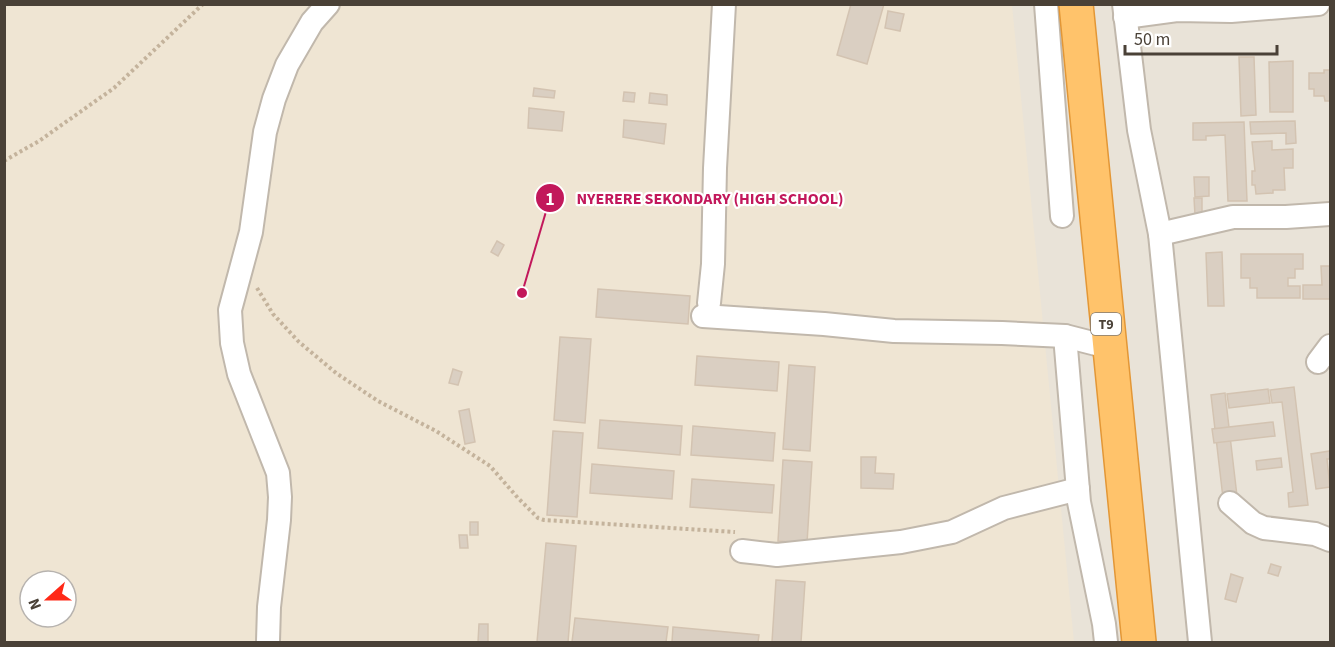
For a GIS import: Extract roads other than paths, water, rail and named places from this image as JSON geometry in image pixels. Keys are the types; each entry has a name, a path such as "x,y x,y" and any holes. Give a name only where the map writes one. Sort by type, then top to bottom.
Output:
{"highway":[{"name":"T9","path":"1076,4 1108,347 1139,642"}],"street":[{"path":"268,641 269,607 278,545 280,497 278,473 239,374 232,344 230,310 251,232 265,132 274,99 287,65 312,22 328,4"},
{"path":"724,4 715,168 713,264 706,309 894,331 1065,336 1108,347"},
{"path":"1046,4 1062,216"},
{"path":"1200,642 1160,234 1140,130 1125,10 1231,11 1312,5"},
{"path":"1160,234 1233,217 1330,214"},
{"path":"1065,336 1079,502 1106,642"},
{"path":"742,542 777,555 901,542 952,532 1004,508 1078,489"},
{"path":"1230,503 1253,523 1264,528 1315,534 1330,540"}],"place":[{"name":"NYERERE SEKONDARY (HIGH SCHOOL)","path":"522,293"}]}
